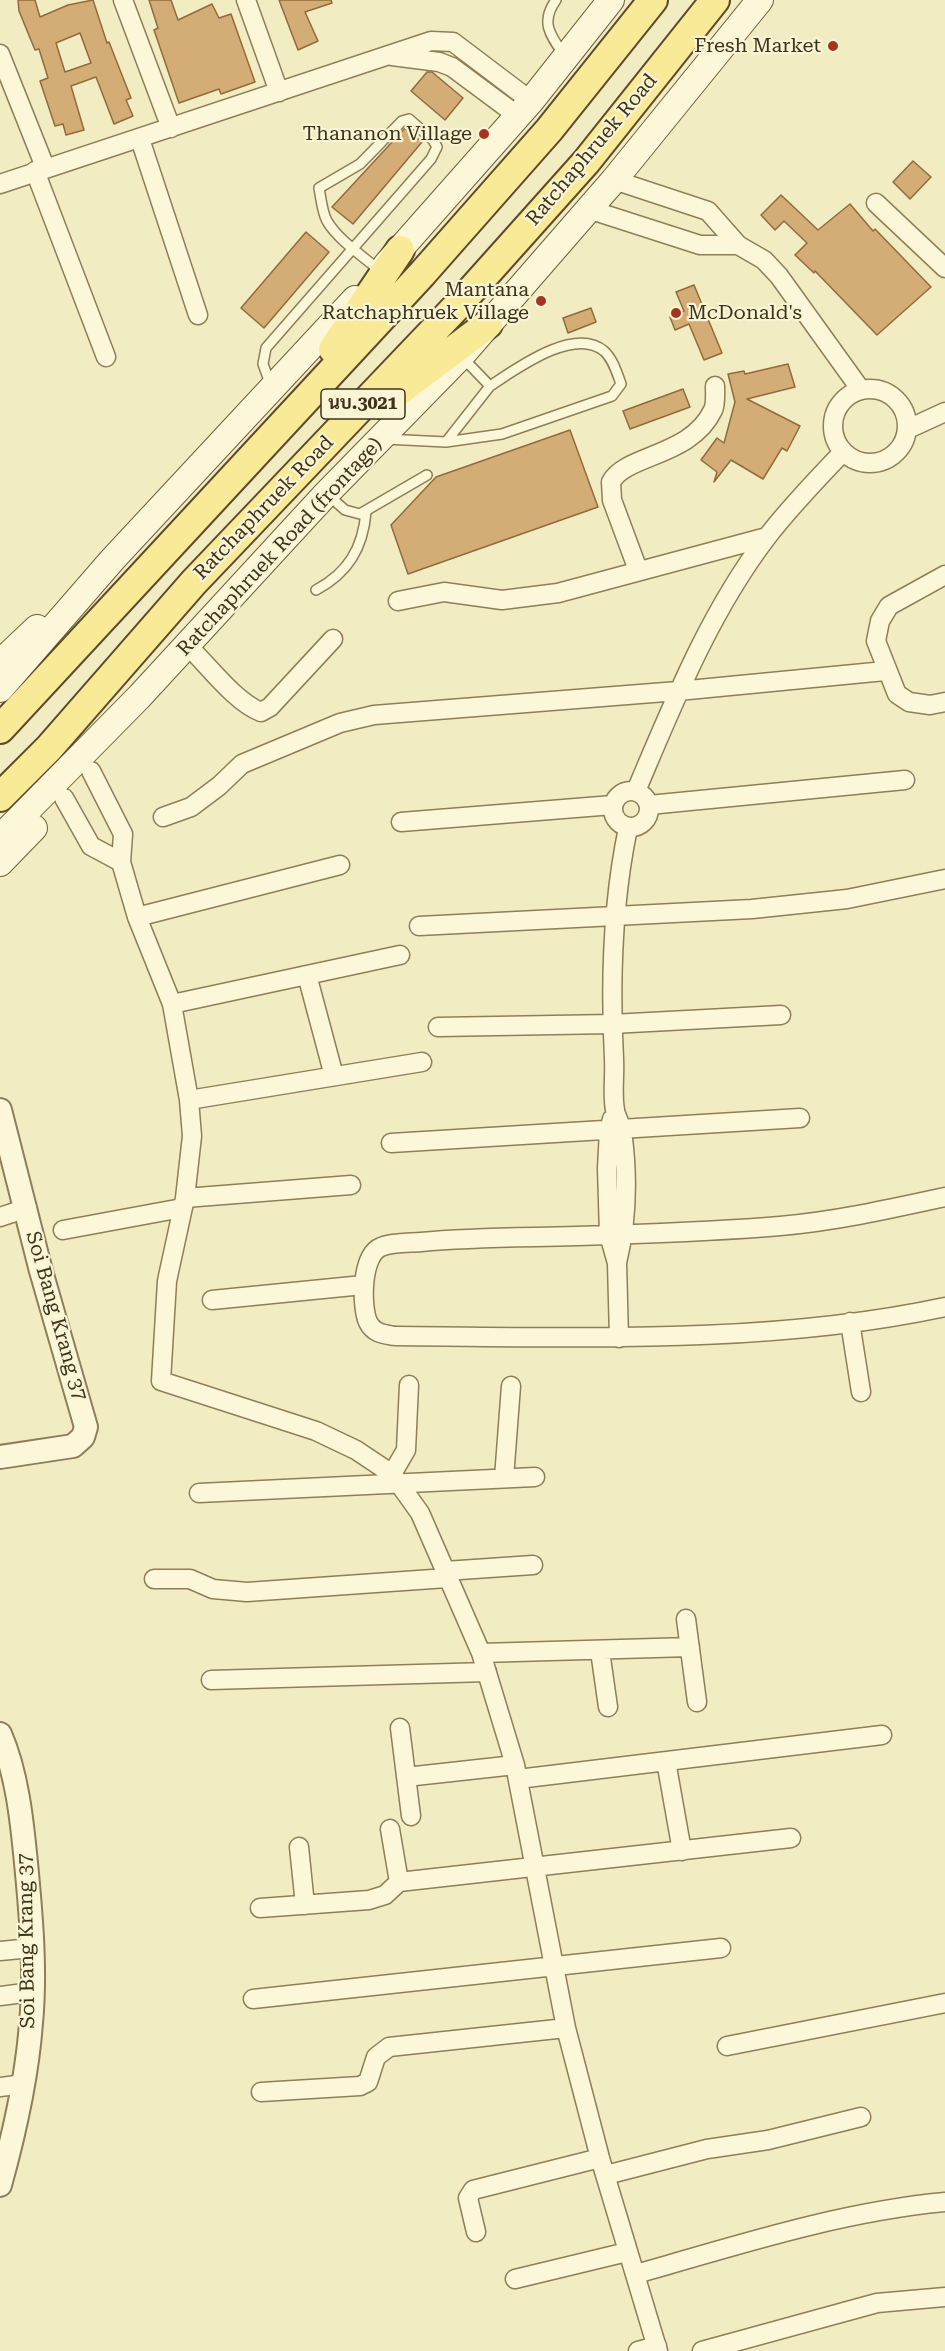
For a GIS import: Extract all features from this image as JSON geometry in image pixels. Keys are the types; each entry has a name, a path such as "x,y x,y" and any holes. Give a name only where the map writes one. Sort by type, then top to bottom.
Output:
{"main road":[{"path":"0,689 113,559 272,391 400,250 524,109 612,0"},
{"name":"Ratchaphruek Road","path":"0,729 422,274 549,130 653,0"},
{"name":"Ratchaphruek Road","path":"0,797 49,748 194,582 459,304 586,162 715,0"},
{"name":"Ratchaphruek Road (frontage)","path":"0,838 139,698 326,494 461,356 614,180 760,0"},
{"path":"284,424 400,250"},
{"path":"316,454 488,324"},
{"path":"0,663 113,559"},
{"path":"0,863 91,771 139,698"}],"street":[{"path":"123,0 171,128"},
{"path":"246,0 279,92"},
{"path":"0,54 106,357"},
{"path":"0,184 387,56 439,62 452,67 524,109"},
{"path":"140,139 198,315"},
{"path":"614,180 708,211 738,245 764,260 779,276 861,390"},
{"path":"876,203 945,268"},
{"path":"588,209 700,245 738,245"},
{"path":"638,570 612,500 611,482 621,469 680,446 713,409 715,386"},
{"path":"874,388 887,392 901,404 907,416 908,429 903,445 895,455 883,461 867,463 854,460 843,452 833,430 834,417 843,399 861,390 874,388"},
{"path":"908,429 945,412"},
{"path":"636,791 678,691 736,583 767,537 843,452"},
{"path":"398,601 444,592 502,600 536,596 767,537"},
{"path":"945,575 889,606 880,621 876,641 885,671 897,694 909,702 930,705 945,702"},
{"path":"188,645 241,698 261,712 270,707 333,639"},
{"path":"164,817 191,807 219,786 242,764 340,723 374,715 678,691 885,671"},
{"path":"91,771 123,834 121,862 137,917 172,1004 189,1100 192,1136 183,1203 167,1281 161,1381 316,1431 356,1449 395,1478 420,1513 481,1653 517,1772 566,2028 627,2252 636,2274 658,2348 638,2351"},
{"path":"649,805 905,780"},
{"path":"636,791 642,794 649,805 646,821 637,827 628,828 616,819 613,805 621,794 636,791"},
{"path":"64,798 91,846 121,862"},
{"path":"401,822 613,805"},
{"path":"619,1338 612,1024 614,915 619,872 628,828"},
{"path":"137,917 340,865"},
{"path":"419,926 752,909 847,899 945,879"},
{"path":"172,1004 400,955"},
{"path":"308,975 334,1076"},
{"path":"438,1027 612,1024 781,1015"},
{"path":"189,1100 422,1062"},
{"name":"Soi Bang Krang 37","path":"0,1110 27,1208 41,1271 86,1427 83,1437 73,1446 0,1457"},
{"path":"391,1143 800,1118"},
{"path":"63,1230 183,1203 351,1185"},
{"path":"945,1197 866,1214 781,1226 617,1235 440,1240 381,1246 369,1259 363,1285 367,1319 371,1327 384,1334 619,1338 850,1322 945,1307"},
{"path":"0,1216 27,1208"},
{"path":"212,1300 363,1285"},
{"path":"850,1322 861,1392"},
{"path":"395,1478 406,1450 409,1385"},
{"path":"504,1478 511,1386"},
{"path":"199,1493 395,1478 535,1477"},
{"path":"154,1579 190,1579 213,1589 247,1592 533,1565"},
{"path":"686,1619 697,1702"},
{"path":"481,1653 690,1647"},
{"path":"600,1651 608,1707"},
{"path":"211,1680 487,1672"},
{"path":"400,1728 411,1816"},
{"name":"Soi Bang Krang 37","path":"0,1734 10,1765 23,1832 32,1992 32,2024 24,2084 0,2185"},
{"path":"406,1777 517,1772 666,1761 882,1735"},
{"path":"666,1761 682,1851"},
{"path":"390,1829 399,1882"},
{"path":"260,1908 369,1900 385,1894 399,1882 791,1838"},
{"path":"299,1847 305,1905"},
{"path":"0,1951 31,1948"},
{"path":"253,1999 721,1948"},
{"path":"0,1996 32,1992"},
{"path":"727,2046 945,2003"},
{"path":"261,2092 360,2086 368,2082 376,2057 389,2047 566,2028"},
{"path":"0,2087 24,2084"},
{"path":"476,2232 468,2198 473,2190 768,2140 861,2117"},
{"path":"636,2274 836,2219 886,2208 945,2202"},
{"path":"514,2279 627,2252"},
{"path":"702,2351 877,2303 945,2297"}],"lane":[{"path":"556,0 546,22 547,31 565,57"},
{"path":"272,391 263,364 266,348 354,248 434,154 437,147 433,140 410,119 402,121 360,165 319,188 326,219 354,248 380,271"},
{"path":"381,438 446,442 502,434 612,396 621,384 609,357 602,350 583,343 550,351 490,386 446,442"},
{"path":"461,356 490,386"},
{"path":"326,494 345,510 360,514 427,475"},
{"path":"315,590 334,580 349,566 365,529 366,512"}],"building":[{"path":"18,0 35,0 40,17 68,5 93,0 107,43 109,42 131,98 126,100 133,116 114,124 96,77 71,86 84,130 66,135 63,124 55,126 40,81 48,78 39,49 35,50 19,11","holes":["80,33 91,63 65,72 56,43"]},
{"path":"149,0 171,0 178,20 212,4 219,18 231,14 255,82 221,94 219,89 179,103 154,30 158,28"},
{"path":"279,0 331,0 332,3 305,12 318,41 298,50"},
{"path":"427,72 432,72 463,98 445,120 411,91"},
{"path":"405,128 422,142 353,224 332,207"},
{"path":"913,161 931,177 910,199 893,182"},
{"path":"781,195 818,230 850,204 873,231 875,229 931,287 877,335 815,271 814,273 795,255 807,243 784,221 775,230 761,215"},
{"path":"306,232 329,252 264,328 241,308"},
{"path":"694,285 722,353 704,360 689,324 675,330 670,317 684,311 676,292"},
{"path":"591,308 596,322 568,333 563,318"},
{"path":"788,364 795,387 747,399 800,426 787,451 782,448 763,479 731,460 714,482 717,472 701,460 717,438 724,443 735,402 728,374 744,371 745,374"},
{"path":"683,389 690,407 630,429 623,411"},
{"path":"570,430 598,507 408,574 391,525 436,477"}],"place":[{"name":"Fresh Market","path":"833,46"},
{"name":"Thananon Village","path":"484,134"},
{"name":"Mantana Ratchaphruek Village","path":"541,301"},
{"name":"McDonald's","path":"676,313"}]}
